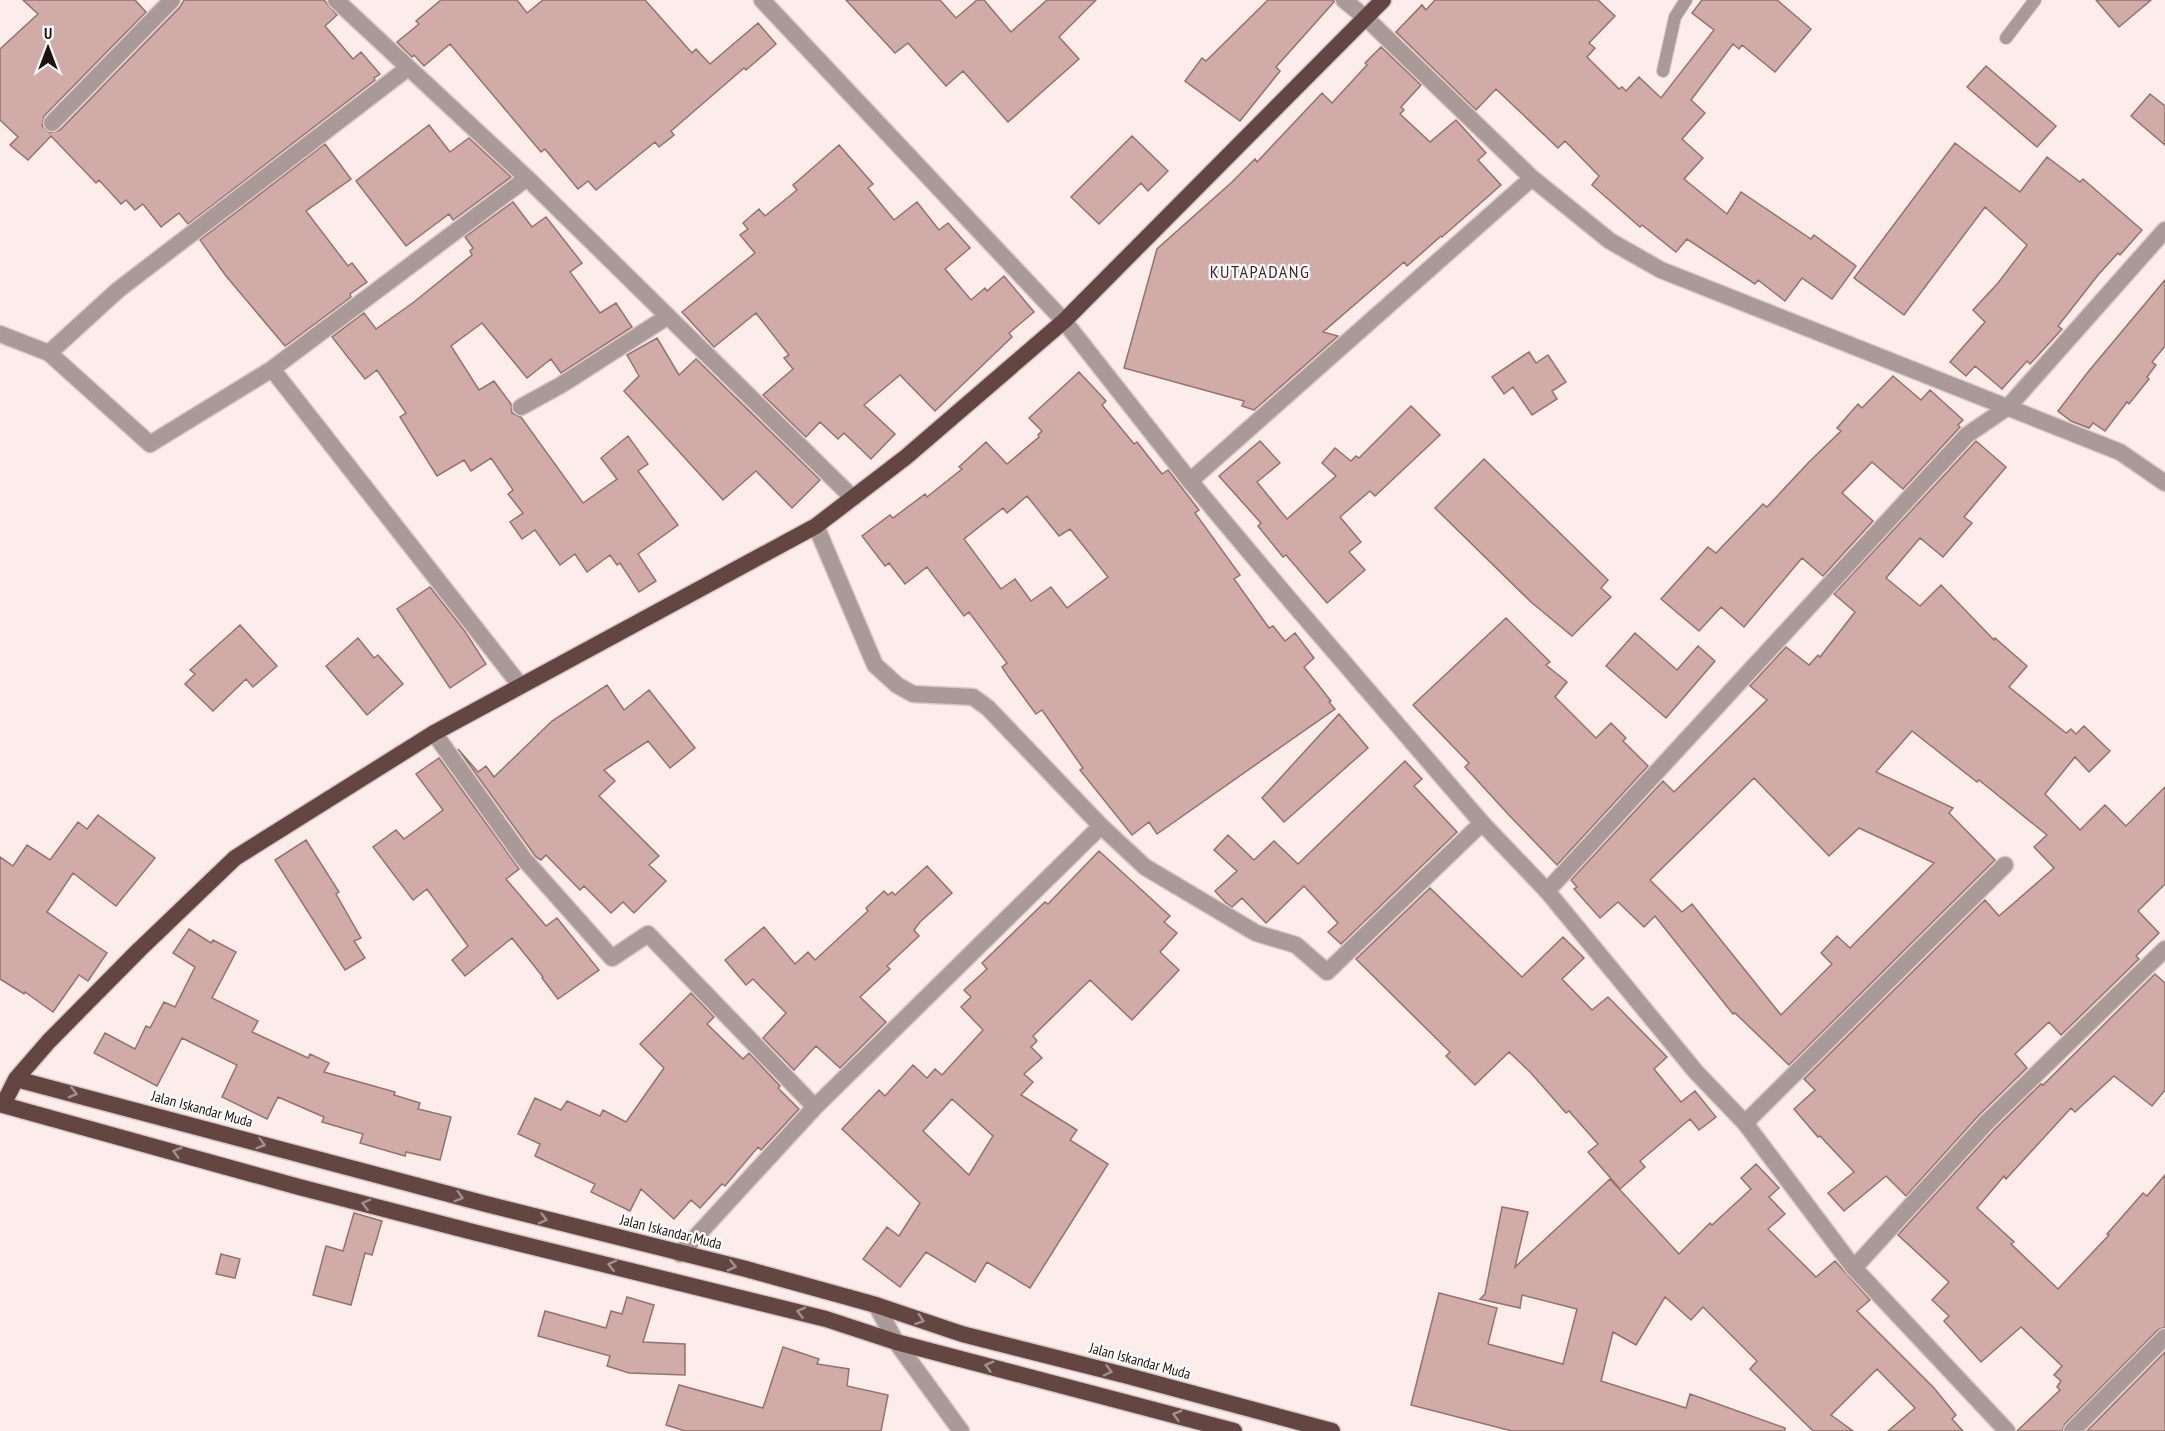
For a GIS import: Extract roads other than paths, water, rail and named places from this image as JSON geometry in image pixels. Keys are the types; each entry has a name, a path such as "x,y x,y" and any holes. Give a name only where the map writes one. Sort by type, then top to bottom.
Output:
{"highway":[{"path":"1234,1431 896,1342 826,1319 299,1187 2,1104 16,1079 49,1041 235,858 434,733 816,526 906,457 1064,321 1383,0"},
{"name":"Jalan Iskandar Muda","path":"16,1079 486,1204 746,1269 876,1305 962,1334 1332,1431"}],"street":[{"path":"52,123 172,0"},
{"path":"336,0 527,178 853,498"},
{"path":"762,0 1064,321 1190,481 1482,823 1547,891 1696,1072 1745,1124 1854,1268 2007,1431"},
{"path":"1344,0 1366,18 1532,178 1610,241 1661,270 1855,349 2120,452 2165,483"},
{"path":"49,353 118,290 408,68"},
{"path":"0,334 49,353 150,444 272,369 527,178"},
{"path":"1190,481 1532,178"},
{"path":"1547,891 1967,435 2008,407 2165,230"},
{"path":"521,407 561,386 667,317"},
{"path":"272,369 520,685"},
{"path":"816,526 875,665 897,685 913,694 973,697 988,708 1101,826 1145,867 1256,933 1296,945 1327,972 1482,823"},
{"path":"434,733 524,859 612,958 648,934 815,1107"},
{"path":"680,1254 815,1107 1101,826"},
{"path":"1745,1124 2005,865"},
{"path":"1854,1268 1987,1122 2165,949"},
{"path":"0,1085 16,1079"},
{"path":"876,1305 896,1342 961,1431"},
{"path":"2072,1431 2165,1337"}],"lane":[{"path":"1663,71 1675,17 1686,0"},
{"path":"2006,38 2036,0"}],"district":[{"name":"KUTAPADANG","path":"1260,272"}]}
